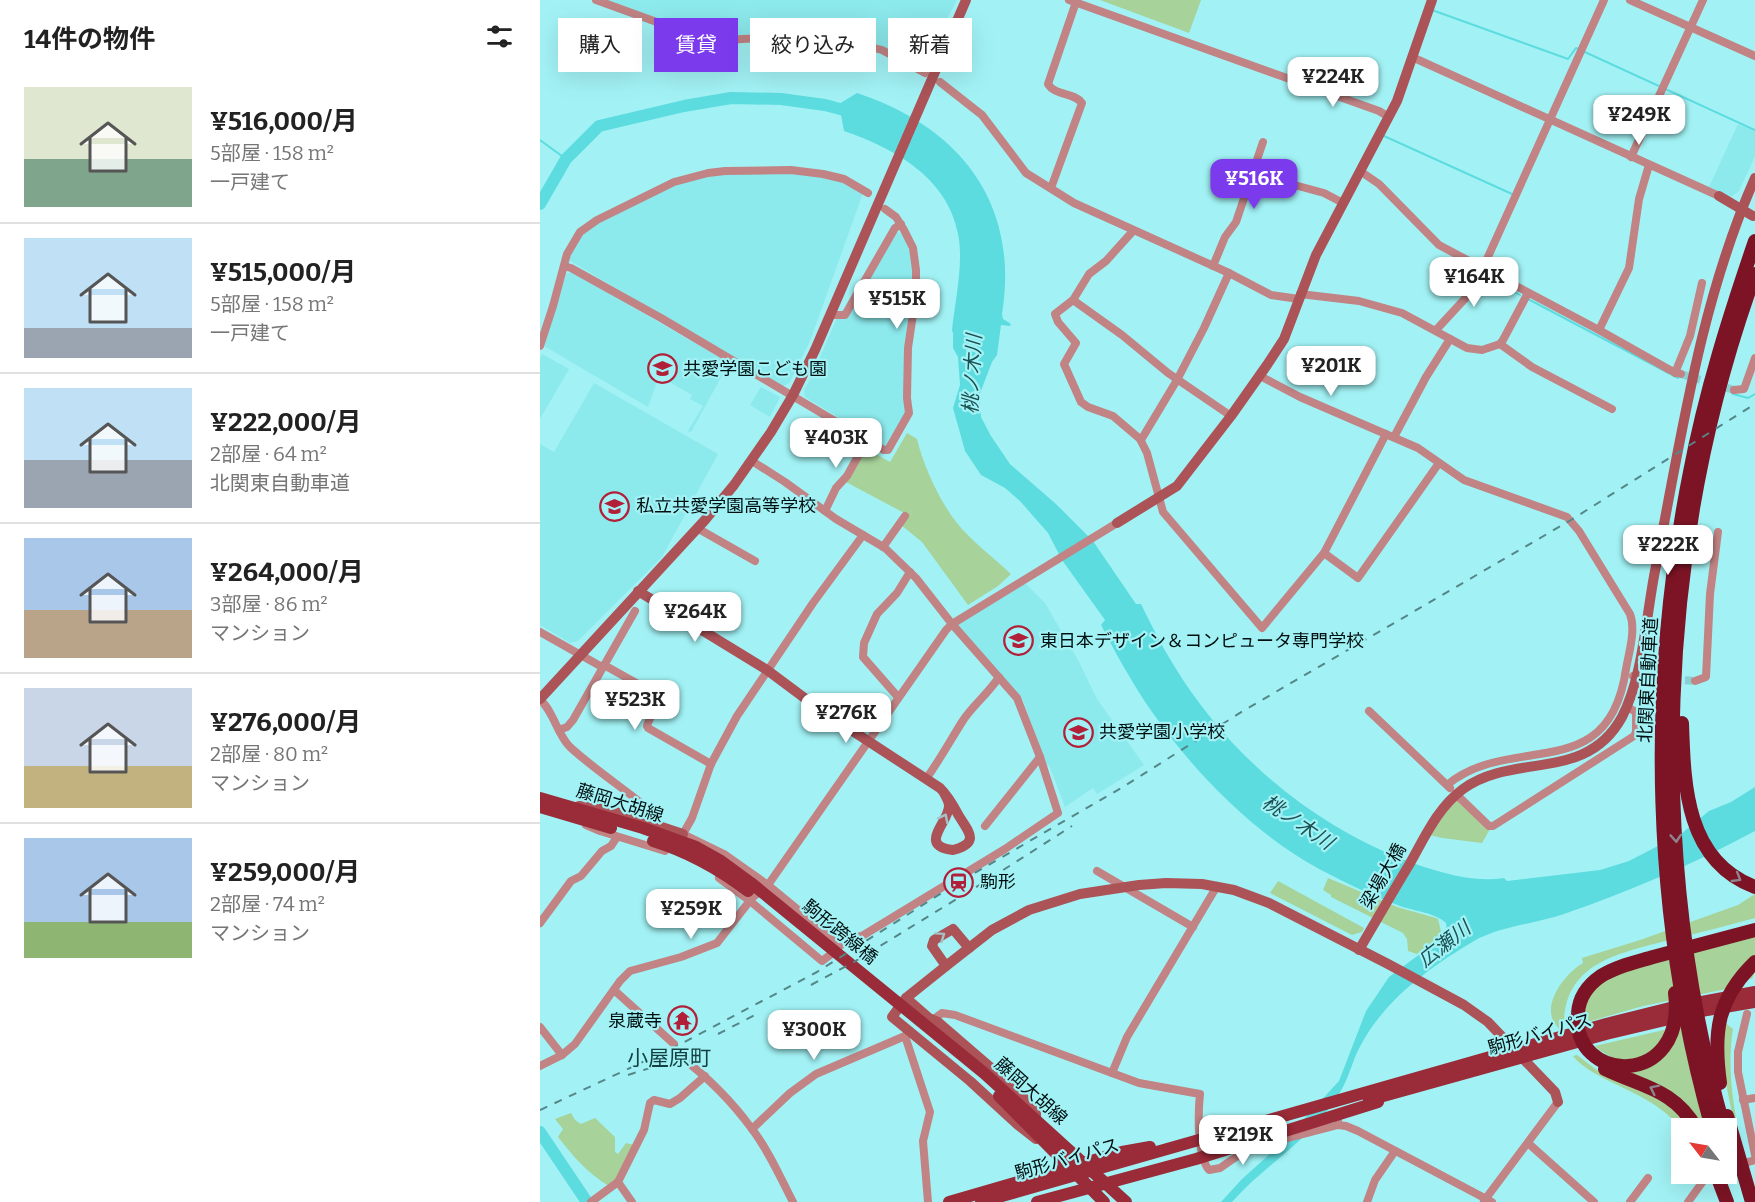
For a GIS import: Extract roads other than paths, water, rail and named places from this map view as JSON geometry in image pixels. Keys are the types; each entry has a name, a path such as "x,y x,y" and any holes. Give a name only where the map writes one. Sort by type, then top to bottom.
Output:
{"highway":[{"name":"北関東自動車道","path":"1721,1118 1694,1023 1678,864 1674,780 1675,689 1684,574 1700,426 1730,312 1755,241"},
{"name":"北関東自動車道","path":"1710,1118 1666,868 1674,780 1664,687 1668,621 1677,549 1696,469 1755,274"},
{"path":"1674,780 1707,850 1729,873 1755,887"},
{"path":"1585,1051 1612,1065 1636,1066 1652,1059 1668,1042 1673,1027 1676,999 1668,933 1666,868"},
{"path":"1689,1118 1679,1105 1663,1093 1605,1070 1592,1062 1585,1051 1574,1019 1577,993 1586,980 1601,969 1622,960 1755,924"},
{"path":"1574,1019 1587,989 1608,972 1629,964 1755,930"},
{"path":"1726,1118 1718,1067 1719,1019 1724,1002 1734,985 1755,962"},
{"path":"1737,1176 1752,1202"},
{"path":"1737,1180 1746,1202"},
{"path":"1720,1184 1727,1202"},
{"path":"1733,1184 1735,1202"}],"main road":[{"name":"藤岡大胡線","path":"540,798 670,837 696,847 719,865"},
{"name":"藤岡大胡線","path":"540,807 666,845 719,865"},
{"name":"駒形跨線橋","path":"719,865 746,889 933,1036"},
{"name":"駒形バイパス","path":"1337,1113 1659,1011 1755,992"},
{"name":"駒形バイパス","path":"1337,1113 1398,1083 1670,1018 1755,1002"},
{"name":"藤岡大胡線","path":"933,1036 984,1073 1124,1199"},
{"name":"藤岡大胡線","path":"933,1036 999,1097 1104,1202"},
{"name":"駒形バイパス","path":"1007,1202 1261,1127 1300,1112"},
{"path":"949,1202 1199,1132 1300,1112 1337,1113"},
{"path":"1037,1202 1274,1138 1337,1113"},
{"name":"駒形バイパス","path":"981,1202 1261,1127"},
{"path":"1124,1199 1121,1187 1129,1177"}],"street":[{"path":"596,0 710,41 794,36 837,38 882,51 925,73"},
{"path":"654,824 654,816 651,812 568,745 553,723 547,706 540,699 697,528 752,461 793,395 966,0"},
{"path":"540,1066 575,1044 630,971 681,957 717,943 750,901 768,885 941,635 951,624 1177,486 1231,416 1284,339 1316,255 1399,96 1432,0"},
{"path":"1436,330 1471,293 1604,0"},
{"path":"1630,0 1755,56"},
{"path":"1631,157 1702,0"},
{"path":"1051,188 1082,104 1078,98 1051,89 1048,84 1072,1 1349,100 1389,117"},
{"path":"1412,57 1719,196 1753,216"},
{"path":"940,82 982,115 1024,171 1083,208 1229,273 1271,295 1370,303 1402,313 1467,348 1482,350 1500,344 1527,293"},
{"path":"1213,266 1225,237 1236,222 1263,142"},
{"path":"1599,330 1629,268 1639,199 1649,165"},
{"path":"540,346 567,254 575,238 592,223 674,182 708,173 747,170 801,171 844,179 868,193"},
{"path":"1360,171 1379,184 1439,245 1678,374 1692,329 1702,283"},
{"name":"梁場大橋","path":"1359,950 1445,806 1467,786 1501,771 1550,765 1585,754 1609,736 1620,721 1627,707 1631,676 1681,437 1716,288 1742,208 1755,178"},
{"path":"1287,183 1318,191 1343,203"},
{"path":"564,266 651,312 884,450 888,450 909,413 908,348 916,294 916,270 913,248 901,224 885,208"},
{"path":"830,315 845,315 895,228 901,224"},
{"path":"1133,231 1106,261 1089,274 1072,300 1055,314 1058,322 1076,344 1064,362 1079,399 1088,407 1113,416 1141,440 1150,463 1163,512 1262,628 1324,554 1390,436 1450,339"},
{"path":"1141,440 1177,380 1229,273"},
{"path":"1072,300 1122,335 1177,380 1231,416"},
{"path":"1500,344 1532,367 1612,410"},
{"path":"1734,390 1744,389 1755,358"},
{"path":"1260,375 1288,392 1418,448 1464,480 1561,513 1571,520 1618,592 1632,619 1631,676 1613,711 1597,732 1576,746 1485,764 1461,775 1449,787 1369,711"},
{"path":"825,511 836,488 844,480 867,440"},
{"path":"581,819 592,828 681,857 725,882 822,961 841,945 872,930 1058,813 1022,706 951,624 910,572 883,547 752,461"},
{"path":"1324,554 1358,578 1439,463"},
{"path":"883,547 904,516"},
{"path":"697,528 755,561"},
{"path":"1695,681 1706,677 1710,594 1718,532"},
{"path":"682,834 692,818 711,764 737,716 863,535"},
{"path":"898,697 862,657 864,643 877,614 897,593 910,572"},
{"path":"638,591 767,670 822,711 944,793 951,799 970,832 970,841 957,850 947,850 938,844 936,838 936,833 949,806 944,793"},
{"path":"559,730 571,724 635,611"},
{"path":"540,632 579,655 647,689 658,700 658,704 646,726 711,764"},
{"path":"1631,676 1649,678"},
{"path":"926,779 958,732 962,722 982,701 999,677"},
{"path":"1460,798 1489,826 1492,826 1634,736 1636,712 1627,707"},
{"path":"985,825 1040,757"},
{"path":"571,806 607,809 682,834 713,848 768,885 841,945"},
{"path":"540,923 571,881 581,876 602,851 611,846 615,836"},
{"path":"1097,871 1193,927"},
{"path":"1048,1146 1018,1125 970,1081 907,1034 892,1017 906,998 1007,920 1035,907 1080,894 1166,883 1217,886 1269,903 1433,988 1488,1022 1557,1096 1558,1102 1487,1201 1346,1126 1337,1113"},
{"path":"1112,1073 1127,1037 1217,886"},
{"path":"946,966 932,946 934,940 953,929 969,948"},
{"path":"614,990 674,1044"},
{"path":"906,998 1011,1085 1034,1108 1036,1120"},
{"path":"934,1019 942,1013 955,1015 1139,1083 1200,1094 1198,1113 1203,1156"},
{"path":"1747,1014 1741,1035 1738,1072 1755,1155"},
{"path":"540,1027 562,1054"},
{"path":"752,1129 790,1093 816,1074 907,1034"},
{"path":"907,1034 930,1112 923,1141 928,1202"},
{"path":"681,1057 705,1076 752,1129 783,1180 790,1201"},
{"path":"591,1202 618,1182 644,1130 650,1103 654,1100 670,1104 705,1076"},
{"path":"1743,1100 1755,1098"},
{"path":"1528,1143 1594,1202"},
{"path":"1367,1202 1378,1175 1395,1151"},
{"path":"1737,1164 1755,1160"},
{"path":"1630,1202 1648,1178"},
{"path":"618,1182 632,1202"},
{"path":"1688,1202 1701,1184"}],"water":[{"name":"広瀬川","path":"857,93 894,108 926,126 953,149 975,175 991,204 1001,237 1005,274 1002,314 1003,319 1011,324 1010,326 1001,325 997,355 979,396 981,417 991,436 1010,464 1056,504 1093,541 1136,604 1141,604 1160,642 1194,696 1244,755 1272,781 1334,825 1367,844 1402,859 1452,875 1478,879 1504,878 1507,881 1600,870 1629,861 1681,834 1709,811 1731,802 1755,787 1755,831 1685,866 1613,896 1564,914 1484,936 1458,951 1410,985 1383,1012 1372,1027 1359,1048 1342,1089 1324,1115 1232,1202 1221,1202 1242,1179 1281,1144 1339,1081 1366,1011 1389,977 1444,936 1447,931 1446,923 1431,915 1380,898 1321,870 1266,834 1214,788 1149,708 1101,625 1105,620 1062,560 1048,533 1020,501 1005,488 981,475 965,451 953,408 960,385 958,357 953,348 952,330 960,245 952,214 931,181 916,168 882,146 844,131 839,104"}],"waterway":[{"path":"1432,10 1568,59 1576,48 1755,130"},
{"name":"桃ノ木川","path":"540,204 566,159 599,126 684,106 731,98 781,99 825,105 855,113"},
{"path":"1384,136 1512,194"},
{"path":"540,140 566,159"},
{"path":"1484,275 1520,295"},
{"path":"1528,299 1678,378"},
{"path":"1733,394 1748,398 1755,394"},
{"path":"540,1132 587,1202"}],"tunnel":[{"path":"1681,374 1734,390"},
{"path":"1649,678 1695,681"}],"railway":[{"path":"540,1110 675,1047 817,972 959,882 1123,787 1243,711 1571,520 1755,404"},
{"path":"811,985 854,962 1072,826"},
{"path":"718,1034 755,1015"},
{"path":"628,1075 650,1068 672,1057"}],"place":[{"name":"共愛学園こども園","path":"662,369"},
{"name":"私立共愛学園高等学校","path":"615,506"},
{"name":"東日本デザイン＆コンピュータ専門学校","path":"1019,641"},
{"name":"共愛学園小学校","path":"1078,732"},
{"name":"駒形","path":"959,882"},
{"name":"泉蔵寺","path":"683,1021"}],"district":[{"name":"小屋原町","path":"669,1058"}]}
